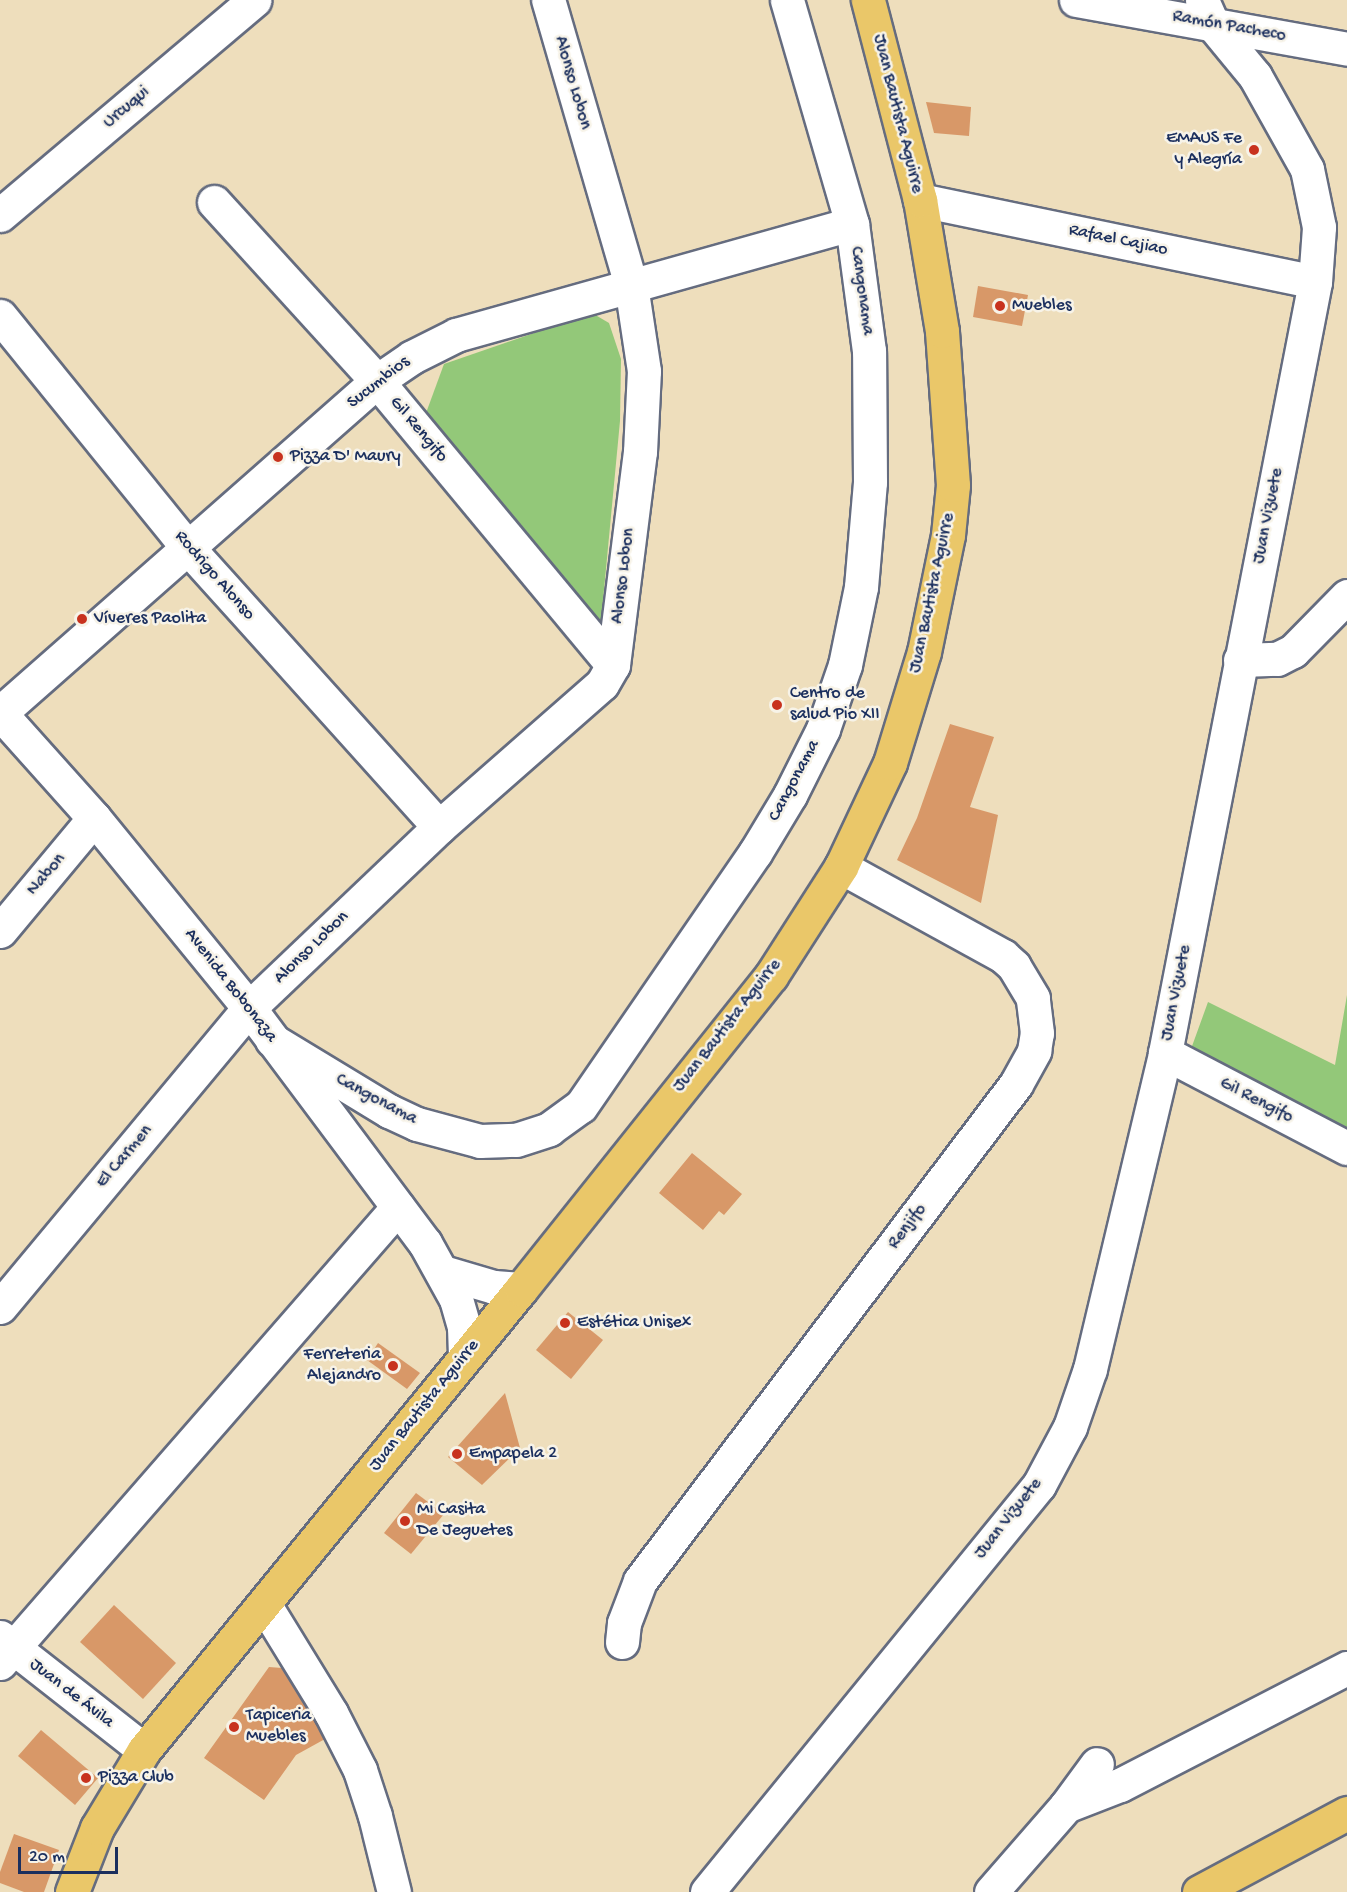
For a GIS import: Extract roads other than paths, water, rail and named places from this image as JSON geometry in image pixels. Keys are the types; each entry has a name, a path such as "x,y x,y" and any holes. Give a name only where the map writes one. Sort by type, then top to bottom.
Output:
{"main road":[{"name":"Juan Bautista Aguirre","path":"72,1892 97,1828 144,1750 521,1289 771,976 841,867 890,763 924,652 948,535 953,485 942,331 920,200 868,0"},
{"path":"1199,1892 1347,1813"}],"street":[{"name":"Urcuqui","path":"0,215 254,0"},
{"name":"Alonso Lobon","path":"249,1008 439,828 602,684 613,665 640,452 644,371 631,285 548,0"},
{"name":"Cangonama","path":"272,1040 389,1111 417,1124 480,1142 516,1140 549,1129 581,1106 755,853 790,795 823,729 845,665 861,587 870,482 869,351 852,224 787,0"},
{"name":"Ramón Pacheco","path":"1076,0 1207,12 1347,49"},
{"name":"Juan Vizuete","path":"707,1892 1039,1485 1070,1427 1090,1369 1165,1053 1315,282 1319,227 1307,169 1255,76 1207,12"},
{"name":"Rafael Cajiao","path":"920,200 1315,282"},
{"name":"Gil Rengifo","path":"214,202 377,381 613,665"},
{"name":"Sucumbios","path":"0,713 377,381 412,357 456,336 852,224"},
{"name":"Rodrigo Alonso","path":"0,316 188,548 439,828"},
{"path":"1240,660 1277,659 1293,651 1347,596"},
{"name":"Avenida Bobonaza","path":"0,713 94,818 249,1008 398,1207 443,1272 456,1299 461,1317 465,1356"},
{"name":"Nabon","path":"0,931 94,818"},
{"name":"Renjifo","path":"622,1642 630,1602 645,1574 1016,1084 1034,1051 1037,1033 1033,998 1014,966 1003,956 841,867"},
{"name":"El Carmen","path":"0,1307 249,1008"},
{"name":"Gil Rengifo","path":"1165,1053 1347,1148"},
{"path":"4,1649 398,1207"},
{"path":"443,1272 494,1287 521,1289"},
{"path":"264,1604 331,1713 360,1770 394,1892"},
{"name":"Juan de Ávila","path":"4,1649 144,1750"},
{"path":"1066,1806 1120,1785 1347,1668"},
{"path":"991,1892 1066,1806 1097,1764"}],"place":[{"name":"EMAUS Fe y Alegría","path":"1254,150"},
{"name":"Muebles","path":"1000,306"},
{"name":"Pizza D' Maury","path":"278,457"},
{"name":"Víveres Paolita","path":"82,619"},
{"name":"Centro de salud Pio XII","path":"777,705"},
{"name":"Estética Unisex","path":"565,1323"},
{"name":"Ferreteria Alejandro","path":"393,1366"},
{"name":"Empapela 2","path":"457,1454"},
{"name":"Mi Casita De Jeguetes","path":"405,1521"},
{"name":"Tapiceria Muebles","path":"234,1727"},
{"name":"Pizza Club","path":"86,1778"}]}
